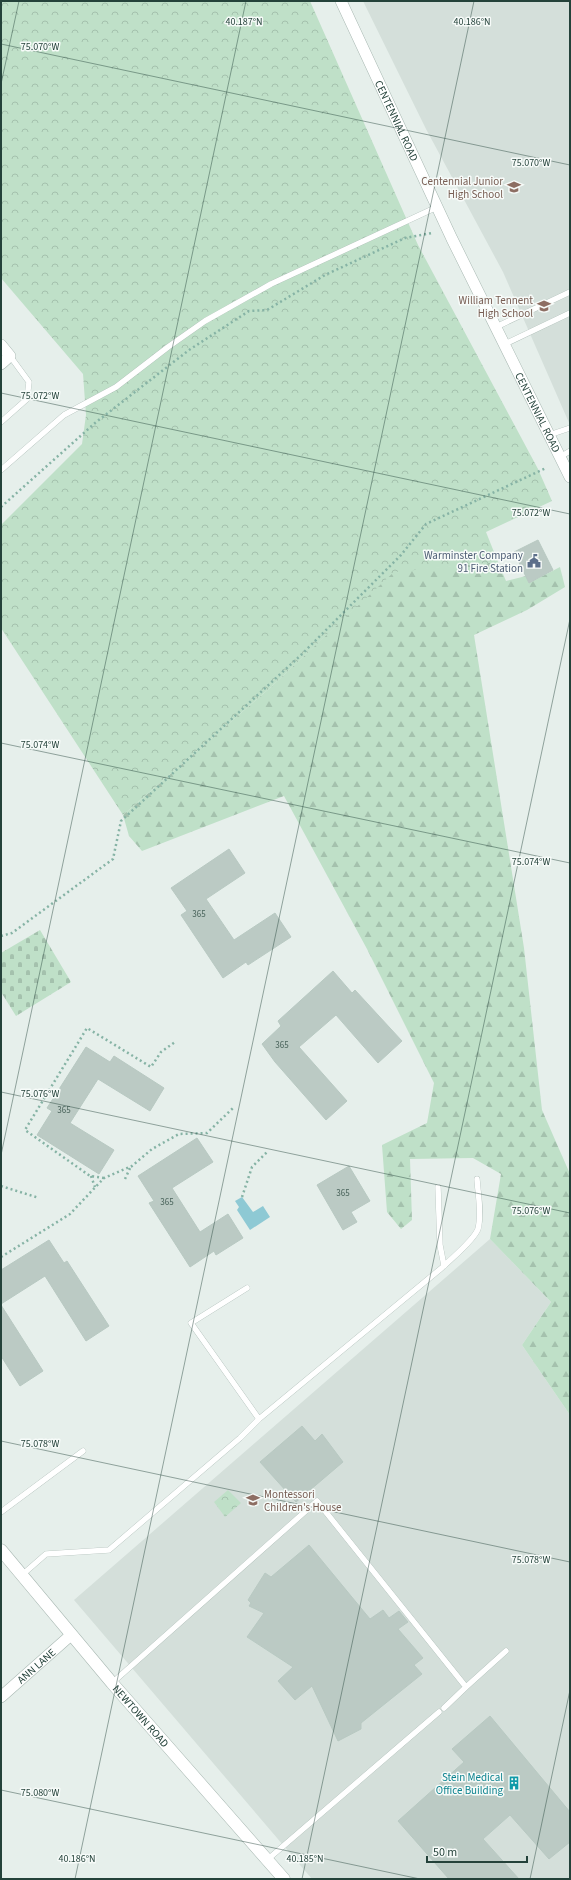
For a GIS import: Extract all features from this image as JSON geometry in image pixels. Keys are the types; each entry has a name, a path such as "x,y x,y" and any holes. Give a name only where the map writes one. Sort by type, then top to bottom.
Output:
{"street":[{"name":"CENTENNIAL ROAD","path":"340,1 437,207 570,477"},
{"path":"1,345 10,356 1,364"},
{"name":"NEWTOWN ROAD","path":"1,1550 112,1683 284,1879"},
{"name":"ANN LANE","path":"1,1697 71,1635"}],"lane":[{"path":"1,470 64,415 116,386 168,347 244,298 437,207"},
{"path":"496,327 570,292"},
{"path":"505,344 570,313"},
{"path":"1,422 27,399 29,382 10,356"},
{"path":"549,434 570,428"},
{"path":"560,456 570,451"},
{"path":"22,1575 46,1554 109,1550 240,1438 259,1419 444,1266 474,1236 478,1229 479,1218 477,1179"},
{"path":"438,1187 440,1245 444,1266"},
{"path":"246,1288 192,1323 259,1419"},
{"path":"1,1512 83,1451"},
{"path":"112,1683 317,1502 466,1687"},
{"path":"267,1860 441,1710 506,1651"}],"path":[{"path":"1,507 95,423 189,350 249,311 267,310 332,271 405,238 432,233"},
{"path":"1,936 12,933 113,859 121,821 301,655 401,556 426,524 546,468"},
{"path":"104,1178 90,1176 25,1130 87,1028 151,1067 161,1052 175,1042"},
{"path":"1,1257 70,1214 104,1178 132,1166 152,1149 179,1134 207,1133 232,1108"},
{"path":"242,1197 252,1168 268,1151"},
{"path":"125,1179 132,1166"},
{"path":"90,1176 95,1187"},
{"path":"1,1186 39,1198"}],"shaded area":[{"name":"Centennial Junior High School","path":"363,1 570,1 570,425 503,272 426,129"},
{"path":"490,1239 551,1302 522,1345 570,1415 570,1879 312,1879 74,1600"}],"green space":[{"path":"1,1 310,1 418,245 538,469 552,501 486,532 498,562 394,572 271,687 123,815 1,628 1,525 82,444 86,415 83,374 1,278"},
{"path":"498,562 506,581 526,576 529,583 560,567 565,587 527,610 474,635 524,948 542,1110 570,1174 570,1415 522,1345 551,1302 490,1239 501,1174 473,1158 410,1159 412,1220 401,1229 387,1212 382,1145 427,1123 434,1083 367,949 284,796 142,851 129,836 123,815 271,687 394,571"},
{"path":"40,930 71,982 16,1016 1,992 1,953"},
{"path":"228,1490 241,1503 225,1517 214,1502"}],"water":[{"path":"242,1197 253,1212 263,1206 270,1217 250,1230 237,1210 239,1207 235,1201"}],"building":[{"name":"Warminster Company 91 Fire Station","path":"538,540 553,570 529,583 514,552"},
{"path":"229,849 245,873 206,899 234,940 275,913 291,937 248,965 246,962 223,978 181,915 187,911 171,888"},
{"path":"333,971 352,993 355,990 402,1041 378,1063 336,1015 299,1047 347,1101 326,1120 275,1062 262,1044 281,1026 278,1021"},
{"path":"86,1047 110,1062 114,1056 164,1088 150,1111 98,1079 70,1123 114,1150 99,1174 37,1135 52,1111 47,1108"},
{"path":"197,1138 213,1162 172,1188 200,1232 228,1214 243,1238 216,1255 214,1251 190,1267 149,1203 154,1201 138,1176"},
{"path":"349,1166 370,1201 351,1212 357,1222 343,1230 317,1185"},
{"path":"49,1240 64,1263 67,1261 109,1326 86,1341 45,1276 1,1304 1,1270"},
{"path":"1,1305 43,1371 20,1386 1,1356"},
{"path":"302,1426 315,1441 322,1434 343,1462 296,1502 260,1462"},
{"path":"309,1545 370,1619 383,1610 389,1618 399,1611 408,1622 398,1629 423,1658 414,1665 422,1674 361,1723 361,1729 338,1741 312,1686 295,1700 278,1681 293,1667 247,1637 264,1613 249,1606 251,1603 248,1600 265,1573 271,1577"},
{"path":"490,1716 570,1812 570,1842 549,1859 510,1815 483,1839 519,1879 449,1879 398,1821 464,1762 452,1749"}],"place":[{"name":"Centennial Junior High School","path":"514,187"},
{"name":"William Tennent High School","path":"544,306"},
{"name":"Warminster Company 91 Fire Station","path":"534,561"},
{"name":"Montessori Children's House","path":"253,1500"},
{"name":"Stein Medical Office Building","path":"514,1783"}]}
